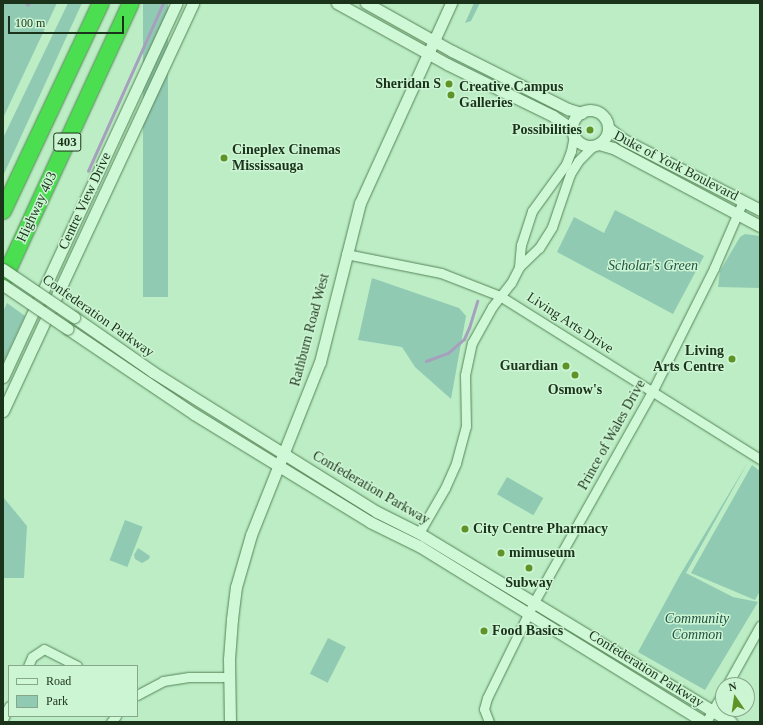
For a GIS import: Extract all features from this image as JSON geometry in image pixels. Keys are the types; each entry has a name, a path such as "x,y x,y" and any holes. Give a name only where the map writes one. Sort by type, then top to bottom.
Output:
{"highway":[{"name":"Highway 403","path":"3,211 101,3"},
{"name":"Highway 403","path":"3,281 131,3"}],"street":[{"name":"Centre View Drive","path":"3,377 177,3"},
{"name":"Centre View Drive","path":"3,411 192,3"},
{"path":"337,3 428,53 553,116 573,132 581,144 596,145"},
{"path":"366,3 568,109 581,113"},
{"name":"Rathburn Road West","path":"230,722 229,677 236,587 251,535 278,464 320,362 346,254 369,180 451,3"},
{"path":"419,533 445,488 456,463 466,426 466,360 472,343 519,267 539,248 552,227 570,174 578,160 604,140 608,128 606,120 599,112 588,110 576,117 571,151 566,164 533,209 521,245 519,267"},
{"name":"Duke of York Boulevard","path":"608,128 624,140 760,210"},
{"name":"Duke of York Boulevard","path":"596,145 613,148 760,226"},
{"name":"Prince of Wales Drive","path":"489,722 484,709 487,698 534,602 652,392 714,268 743,201"},
{"name":"Living Arts Drive","path":"346,254 440,273 500,296 760,459"},
{"name":"Confederation Parkway","path":"3,268 153,372 377,512 419,533 731,722"},
{"name":"Confederation Parkway","path":"3,284 149,386 370,522 419,546 705,722"},
{"path":"731,677 760,626"},
{"path":"28,665 32,657 44,649 75,665"},
{"path":"138,694 163,681 188,677 229,677"},
{"path":"705,722 715,706"},
{"path":"3,719 8,708"}],"green space":[{"path":"3,3 57,3 3,118"},
{"path":"68,3 82,3 3,176 3,138"},
{"path":"143,3 168,3 168,297 143,297"},
{"path":"474,3 480,3 471,21 465,23"},
{"name":"Scholar's Green","path":"615,210 704,256 673,314 557,252 574,217 604,233"},
{"path":"745,234 760,236 760,288 718,287 720,271 740,237"},
{"path":"372,278 459,308 466,316 451,399 415,367 402,347 358,340"},
{"path":"7,303 25,316 3,363 3,312"},
{"name":"Community Common","path":"748,462 686,573 733,597 758,602 705,690 638,652 680,575"},
{"name":"Community Common","path":"752,465 760,471 760,591 755,600 691,573"},
{"path":"507,477 543,498 533,515 497,494"},
{"path":"3,497 27,526 24,578 3,578"},
{"path":"125,520 143,527 127,567 110,560"},
{"path":"138,548 150,556 149,559 142,563 135,559 134,555"},
{"path":"328,638 346,647 328,683 310,674"}],"waterway":[{"path":"88,171 163,3"},
{"path":"426,361 448,353 464,339 477,301"}],"place":[{"name":"Sheridan S","path":"449,84"},
{"name":"Creative Campus Galleries","path":"451,95"},
{"name":"Possibilities","path":"590,130"},
{"name":"Cineplex Cinemas Mississauga","path":"224,158"},
{"name":"Living Arts Centre","path":"732,359"},
{"name":"Guardian","path":"566,366"},
{"name":"Osmow's","path":"575,375"},
{"name":"City Centre Pharmacy","path":"465,529"},
{"name":"mimuseum","path":"501,553"},
{"name":"Subway","path":"529,568"},
{"name":"Food Basics","path":"484,631"}]}
